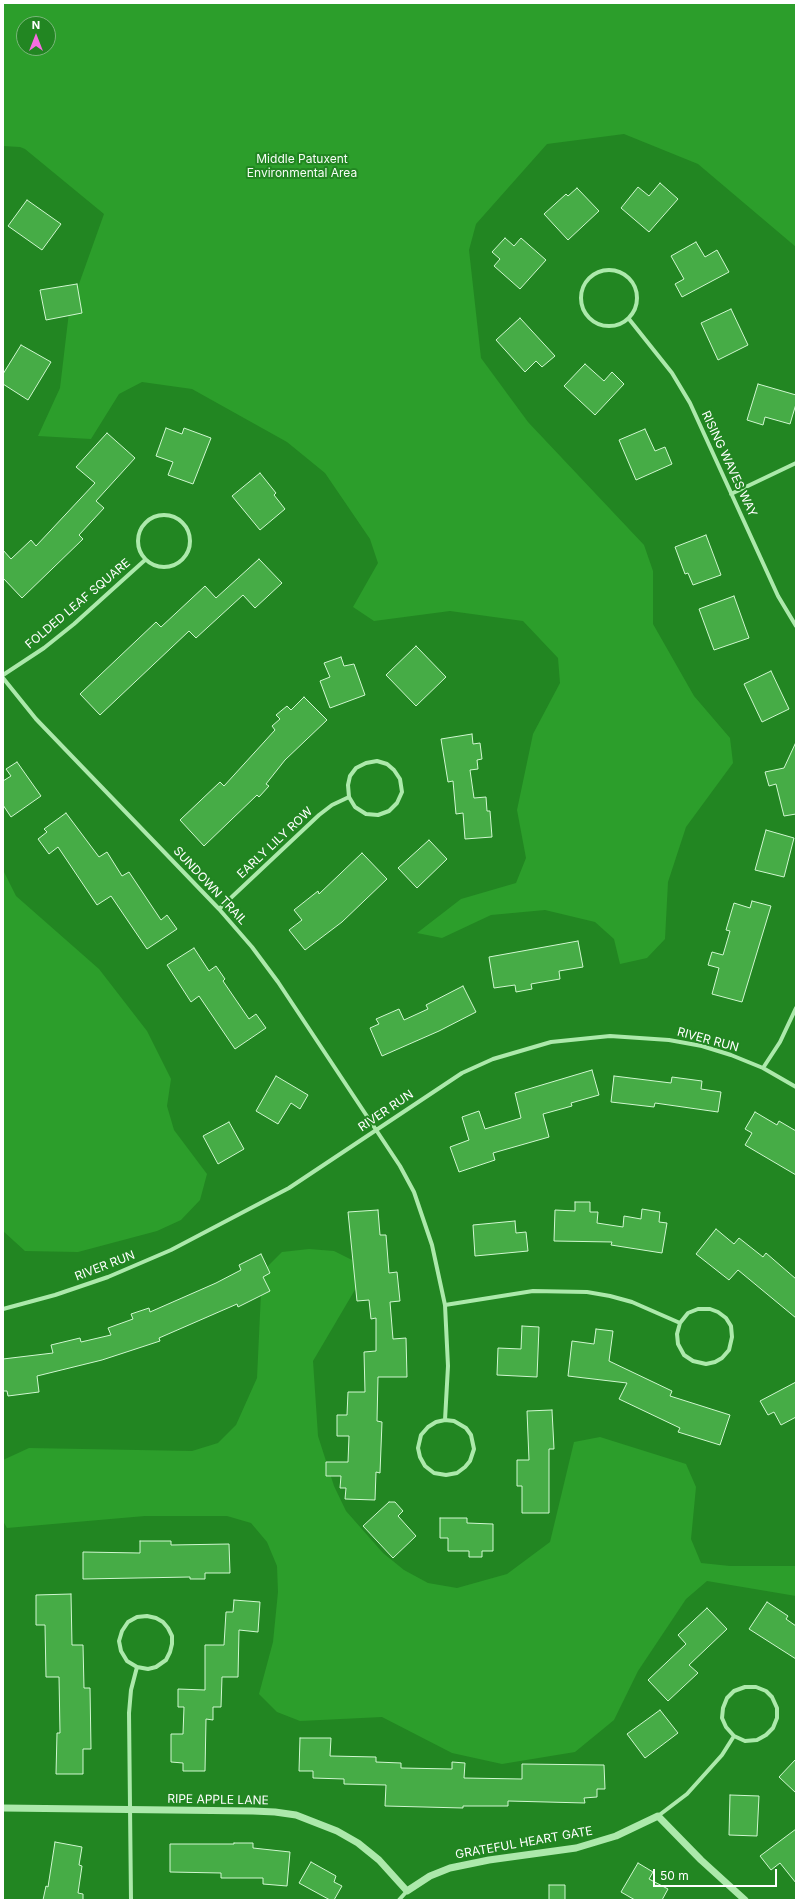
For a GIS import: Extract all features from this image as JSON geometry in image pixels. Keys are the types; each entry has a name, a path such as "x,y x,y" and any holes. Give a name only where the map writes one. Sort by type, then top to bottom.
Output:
{"street":[{"path":"607,270 618,271 627,276 634,284 638,295 637,306 629,319 618,326 602,326 591,321 583,311 580,302 583,285 588,278 597,272 607,270"},
{"name":"RISING WAVES WAY","path":"629,319 672,373 690,403 778,596 796,626"},
{"path":"731,494 796,463"},
{"name":"FOLDED LEAF SQUARE","path":"160,515 170,515 181,521 187,528 190,537 190,548 180,563 165,568 153,566 145,560 138,550 137,537 141,527 149,519 160,515"},
{"name":"FOLDED LEAF SQUARE","path":"3,676 74,624 145,560"},
{"name":"SUNDOWN TRAIL","path":"3,676 36,719 219,909 252,947 278,982 400,1166 414,1192 432,1245 445,1305 448,1366 445,1420"},
{"path":"377,761 387,764 394,770 400,780 402,792 397,803 389,811 378,815 366,814 355,807 349,797 348,785 350,776 356,768 366,763 377,761"},
{"name":"EARLY LILY ROW","path":"219,909 332,804 349,797"},
{"path":"763,1068 780,1042 796,1008"},
{"name":"RIVER RUN","path":"3,1308 55,1295 108,1277 171,1250 289,1188 462,1073 492,1059 551,1042 610,1036 669,1040 702,1046 731,1055 763,1068 796,1087"},
{"path":"445,1305 532,1291 587,1292 632,1302 680,1323"},
{"path":"698,1309 710,1309 718,1312 726,1318 731,1326 732,1337 729,1350 716,1362 706,1364 693,1361 684,1355 678,1344 676,1334 680,1323 688,1313 698,1309"},
{"path":"445,1420 454,1422 466,1428 471,1436 474,1449 470,1461 465,1467 457,1473 446,1475 434,1473 425,1466 420,1457 418,1448 421,1436 428,1427 436,1422 445,1420"},
{"path":"148,1616 156,1618 163,1622 172,1636 170,1652 166,1660 156,1667 148,1669 137,1667 127,1661 120,1651 119,1641 122,1631 128,1622 137,1618 148,1616"},
{"path":"131,1900 129,1713 131,1690 137,1667"},
{"path":"744,1686 756,1687 772,1697 777,1708 777,1718 773,1728 766,1735 756,1740 745,1741 734,1736 726,1727 722,1718 722,1708 727,1698 734,1691 744,1686"},
{"path":"734,1736 722,1755 687,1794 658,1816 701,1860 745,1900"},
{"name":"RIPE APPLE LANE","path":"3,1808 275,1812 296,1816 330,1828 358,1843 379,1860 407,1891"},
{"name":"GRATEFUL HEART GATE","path":"399,1900 407,1891 430,1876 450,1868 489,1860 576,1848 616,1836 658,1816"}],"green space":[{"name":"Middle Patuxent Environmental Area","path":"3,3 796,3 796,247 698,164 624,134 547,144 476,224 469,250 481,358 528,422 644,545 653,571 653,624 694,696 730,738 733,763 686,827 668,882 665,939 647,958 620,964 614,939 595,922 545,910 491,915 442,938 417,933 461,899 516,883 526,858 517,810 533,734 560,683 558,658 523,621 450,611 374,621 353,607 378,563 370,539 325,473 287,442 192,389 142,382 119,394 91,439 38,436 60,388 69,312 104,214 25,149 20,147 3,146"},
{"path":"3,870 16,896 99,969 147,1031 171,1079 167,1106 174,1130 207,1174 200,1200 181,1220 157,1231 78,1252 25,1251 3,1231"},
{"path":"309,1249 334,1251 358,1263 356,1288 313,1361 318,1436 334,1486 346,1511 383,1553 404,1570 428,1583 457,1588 507,1574 550,1542 574,1442 600,1437 686,1464 696,1487 691,1539 701,1563 730,1566 796,1566 796,1596 707,1581 686,1599 638,1671 614,1720 575,1752 502,1764 452,1753 382,1717 300,1721 277,1712 259,1694 273,1642 278,1592 277,1566 267,1542 251,1523 227,1516 145,1516 7,1528 3,1521 3,1460 29,1448 192,1451 218,1443 236,1425 257,1378 262,1272 282,1252"}],"building":[{"path":"660,183 678,199 649,232 621,208 638,187 649,196"},
{"path":"577,188 599,211 568,240 544,214 566,194 568,196"},
{"path":"27,200 61,224 42,250 8,226"},
{"path":"505,238 514,246 521,238 546,260 520,289 494,266 500,259 492,252"},
{"path":"696,242 705,257 717,250 729,272 682,297 675,284 684,279 671,256"},
{"path":"77,284 82,313 46,320 40,290"},
{"path":"731,309 748,345 718,360 701,323"},
{"path":"520,318 555,356 542,367 536,361 525,372 496,340"},
{"path":"21,345 51,362 28,400 3,384 3,374"},
{"path":"585,364 604,381 612,372 624,384 595,415 564,386"},
{"path":"758,384 796,395 796,404 790,424 765,417 763,425 747,420"},
{"path":"166,428 182,434 184,428 211,438 193,484 168,475 173,462 156,456"},
{"path":"645,429 655,451 665,447 672,464 636,480 619,440"},
{"path":"107,433 135,458 96,501 104,508 79,535 83,539 22,598 3,578 3,550 11,559 31,540 36,546 95,483 76,467"},
{"path":"260,473 276,493 274,495 285,509 260,530 232,496"},
{"path":"706,535 721,575 693,585 688,573 685,574 675,547"},
{"path":"259,559 282,583 255,608 243,595 196,638 189,631 100,715 80,694 156,622 161,627 205,586 216,598"},
{"path":"734,596 749,638 714,650 699,609"},
{"path":"416,646 446,677 416,706 386,675"},
{"path":"341,657 344,666 354,664 365,695 330,708 320,681 330,677 324,663"},
{"path":"771,671 789,709 762,722 744,684"},
{"path":"304,697 327,720 285,760 266,784 269,786 259,797 257,795 204,846 180,820 220,782 224,786 275,730 272,726 280,719 276,715 287,706 291,710"},
{"path":"472,734 473,744 480,743 482,759 477,760 478,769 470,770 474,798 486,797 487,811 490,811 492,837 465,839 463,813 456,814 453,781 448,782 441,739"},
{"path":"796,742 796,814 784,816 776,784 769,786 765,772 784,768"},
{"path":"17,762 41,796 11,817 3,805 3,781 11,776 6,769"},
{"path":"66,813 99,857 107,852 122,876 129,872 161,920 167,915 177,929 147,949 111,896 97,905 58,847 49,854 38,839 47,832 44,829"},
{"path":"766,830 794,838 784,877 755,870"},
{"path":"429,840 447,859 417,888 398,868"},
{"path":"362,853 387,879 342,922 305,950 289,930 302,920 294,910 318,891 319,894"},
{"path":"752,901 771,906 742,1002 712,994 719,968 708,965 712,952 723,955 730,931 726,930 734,903 750,908"},
{"path":"578,941 583,967 559,971 560,979 531,984 532,989 516,992 515,985 494,988 489,957"},
{"path":"194,948 209,971 216,966 225,979 223,981 249,1019 256,1014 266,1028 235,1049 199,996 191,1002 167,965"},
{"path":"463,986 476,1012 439,1031 382,1056 370,1028 379,1024 376,1019 399,1009 404,1020 428,1009 426,1005"},
{"path":"592,1070 599,1095 571,1103 572,1106 543,1114 549,1137 493,1153 495,1160 459,1172 450,1147 469,1140 462,1117 479,1111 485,1129 521,1118 515,1093"},
{"path":"276,1076 308,1095 300,1109 291,1103 278,1124 256,1111"},
{"path":"614,1076 671,1083 672,1077 702,1081 701,1089 721,1092 718,1112 655,1103 654,1107 611,1102"},
{"path":"755,1112 777,1125 779,1121 796,1131 796,1175 745,1145 752,1133 745,1129"},
{"path":"229,1122 244,1149 218,1164 203,1136"},
{"path":"575,1202 590,1202 590,1212 598,1212 597,1223 623,1227 624,1216 641,1219 642,1209 660,1212 659,1222 667,1223 662,1253 611,1245 612,1242 554,1241 555,1210 575,1211"},
{"path":"378,1210 380,1235 386,1235 389,1273 397,1272 400,1301 390,1302 393,1339 406,1338 407,1377 378,1377 377,1421 382,1422 380,1473 376,1472 375,1500 345,1499 346,1488 340,1488 341,1476 326,1476 326,1462 348,1462 349,1436 337,1436 337,1415 347,1415 348,1392 365,1392 364,1352 376,1351 376,1318 371,1319 369,1300 357,1301 348,1212"},
{"path":"515,1221 516,1233 526,1232 528,1251 475,1256 473,1225"},
{"path":"716,1229 734,1244 739,1238 763,1257 766,1253 796,1279 796,1318 738,1270 729,1280 696,1254"},
{"path":"261,1254 270,1273 263,1277 270,1291 238,1307 237,1304 159,1338 160,1341 102,1360 37,1376 39,1392 8,1396 7,1391 3,1391 3,1359 53,1353 51,1345 80,1338 81,1342 111,1335 108,1328 133,1319 131,1314 149,1308 150,1312 216,1283 241,1270 239,1265"},
{"path":"522,1326 539,1327 537,1377 497,1375 498,1348 521,1349"},
{"path":"596,1329 613,1331 609,1361 672,1391 670,1396 730,1415 720,1445 678,1432 680,1428 619,1399 627,1383 568,1376 572,1341 594,1344"},
{"path":"796,1382 796,1417 781,1425 774,1412 768,1415 760,1401"},
{"path":"552,1410 554,1449 549,1449 549,1513 522,1513 522,1486 517,1486 517,1460 529,1460 527,1411"},
{"path":"389,1502 395,1502 403,1511 398,1516 416,1536 393,1558 363,1526"},
{"path":"440,1518 467,1518 467,1523 493,1524 493,1551 482,1551 482,1557 469,1557 469,1551 448,1551 448,1538 440,1538"},
{"path":"140,1541 171,1541 171,1545 229,1544 230,1573 205,1573 205,1579 190,1579 190,1577 83,1579 83,1552 140,1553"},
{"path":"71,1594 72,1645 83,1645 84,1688 90,1688 91,1749 83,1749 83,1774 56,1774 57,1733 60,1733 59,1677 46,1677 45,1625 36,1625 36,1595"},
{"path":"234,1600 260,1602 258,1632 239,1630 238,1677 222,1677 221,1707 213,1707 213,1720 206,1719 205,1771 183,1771 183,1763 171,1762 171,1734 183,1734 184,1707 178,1707 178,1689 205,1690 205,1645 224,1645 226,1612 233,1612"},
{"path":"767,1602 788,1616 786,1619 796,1626 796,1659 749,1629"},
{"path":"707,1608 727,1629 689,1665 698,1673 668,1701 648,1680 686,1644 678,1635"},
{"path":"660,1710 678,1733 645,1758 627,1734"},
{"path":"300,1738 331,1738 330,1756 376,1757 376,1762 401,1763 401,1768 452,1769 452,1762 465,1763 464,1778 522,1779 522,1764 604,1765 605,1789 597,1789 597,1797 584,1798 585,1803 508,1801 508,1806 463,1806 463,1808 385,1806 386,1785 344,1784 344,1779 313,1778 313,1771 299,1771"},
{"path":"796,1759 796,1793 779,1777"},
{"path":"730,1795 759,1796 757,1836 729,1835"},
{"path":"796,1829 796,1883 780,1863 771,1870 760,1856"},
{"path":"55,1842 82,1847 79,1865 82,1866 78,1893 83,1894 83,1900 43,1900 46,1886 48,1887"},
{"path":"253,1843 253,1848 290,1852 287,1886 263,1884 263,1878 221,1878 221,1873 170,1872 170,1844"},
{"path":"311,1862 336,1876 334,1882 342,1886 334,1900 330,1900 299,1883"},
{"path":"638,1863 653,1872 649,1879 668,1889 662,1900 635,1900 621,1892"},
{"path":"549,1885 565,1885 565,1900 549,1900"}]}
